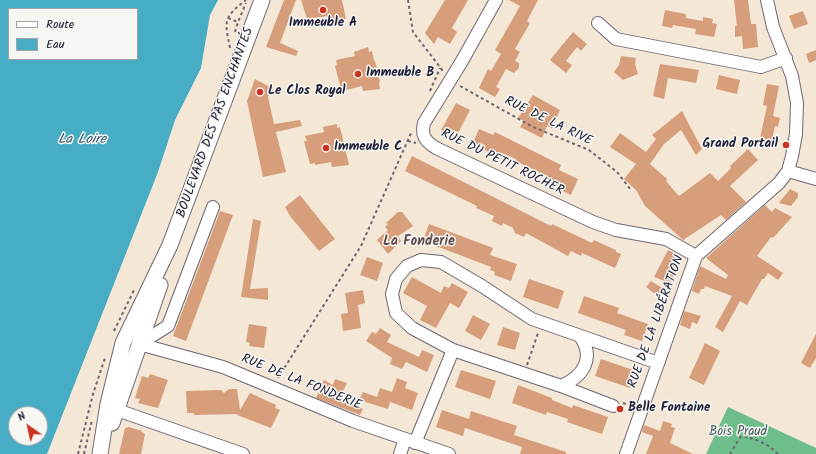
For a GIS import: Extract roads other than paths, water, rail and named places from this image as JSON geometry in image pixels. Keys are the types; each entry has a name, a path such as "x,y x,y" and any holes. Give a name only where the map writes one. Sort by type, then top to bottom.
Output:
{"main road":[{"name":"BOULEVARD DES PAS ENCHANTÉS","path":"101,450 117,410 160,283 170,245 262,0"},
{"name":"BOULEVARD DES PAS ENCHANTÉS","path":"101,450 118,358 133,319 170,245"},
{"path":"118,358 139,344"}],"street":[{"name":"RUE DU PETIT ROCHER","path":"496,0 424,123 423,136 430,144 593,222 616,230 666,239 696,256"},
{"path":"767,0 773,27 786,58 795,88 797,103 796,134 788,171 816,179"},
{"path":"598,23 616,38 761,67 786,58"},
{"name":"RUE DE LA LIBÉRATION","path":"626,454 696,256 780,183 788,171"},
{"path":"139,344 168,326 213,206"},
{"path":"612,406 561,386 453,350 412,328 396,313 392,294 396,279 407,266 422,260 441,262 482,286 532,319 658,363"},
{"path":"561,386 577,378 585,366 587,354 584,342 580,336"},
{"name":"RUE DE LA FONDERIE","path":"139,344 223,367 274,387 324,410 449,454"},
{"path":"400,454 410,441 453,350"},
{"path":"117,410 223,450 243,454"}],"water":[{"name":"La Loire","path":"0,0 218,0 210,15 201,68 175,120 158,172 47,454 0,454"}],"place":[{"name":"Immeuble A","path":"323,10"},
{"name":"Immeuble B","path":"358,74"},
{"name":"Le Clos Royal","path":"260,92"},
{"name":"Grand Portail","path":"786,145"},
{"name":"Immeuble C","path":"326,148"},
{"name":"Belle Fontaine","path":"620,409"}],"district":[{"name":"La Fonderie","path":"419,243"}],"park label":[{"name":"Bois Praud","path":"738,433"}]}
